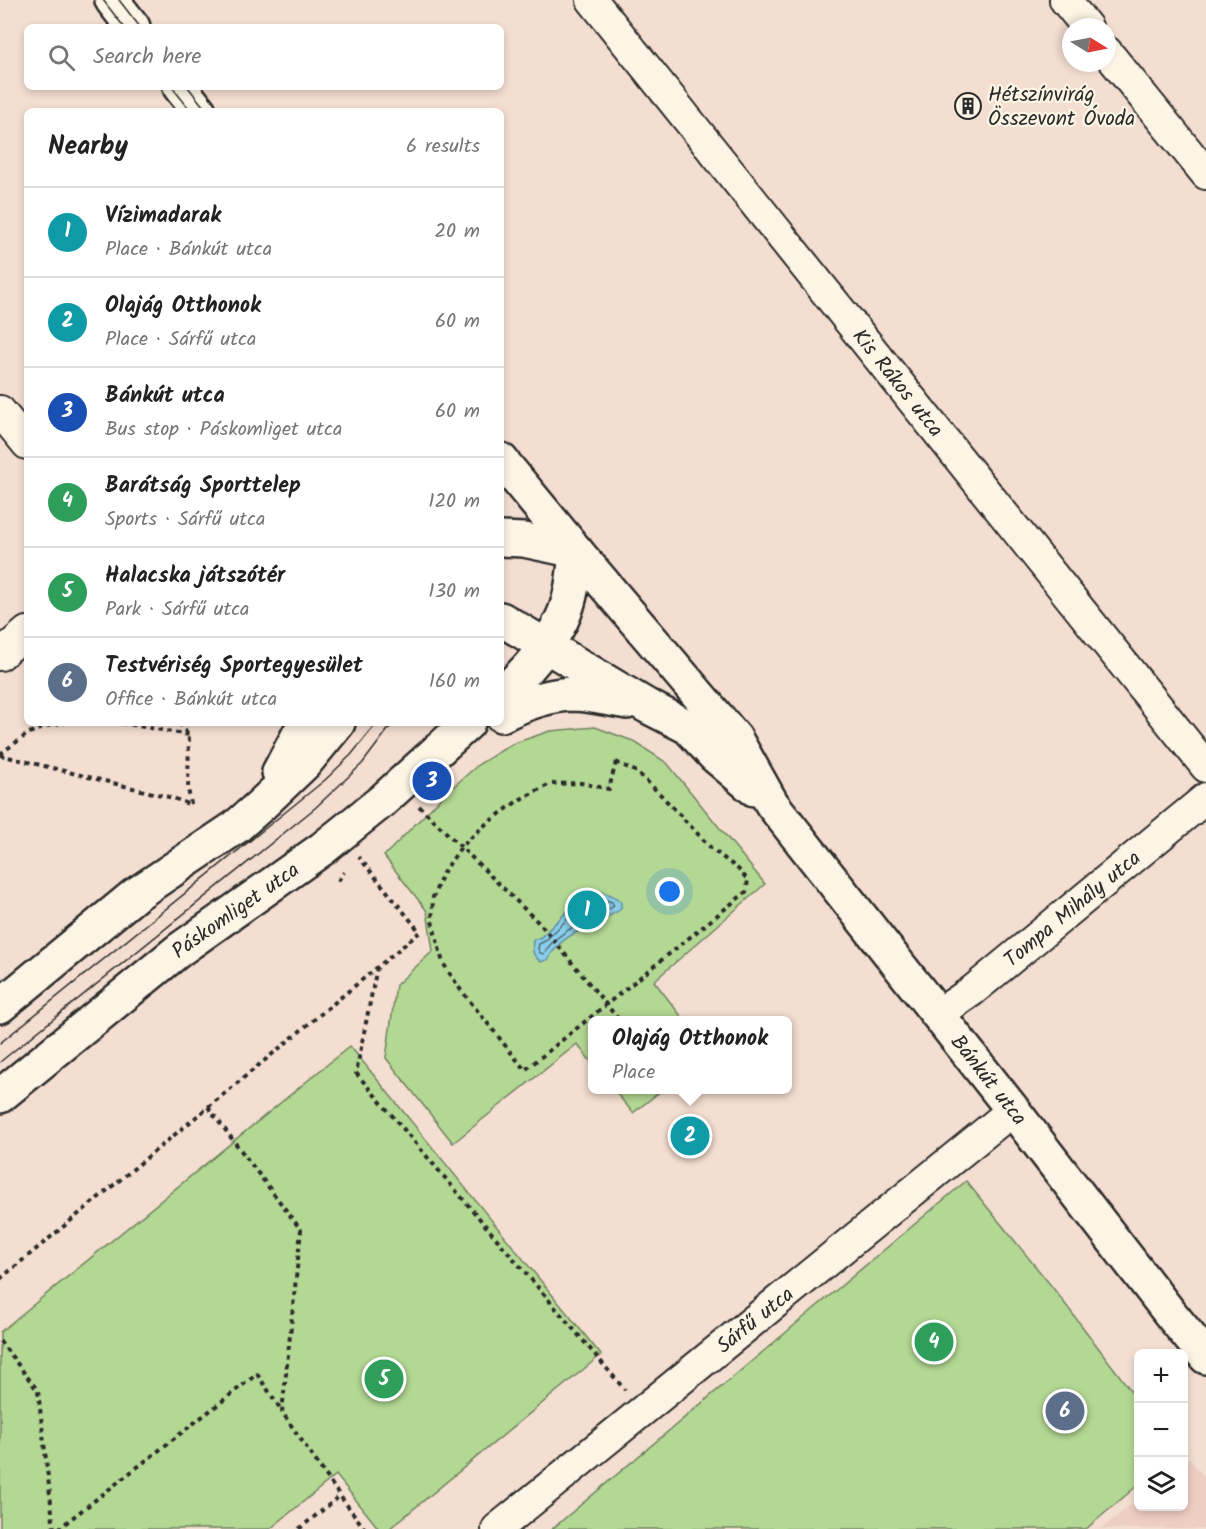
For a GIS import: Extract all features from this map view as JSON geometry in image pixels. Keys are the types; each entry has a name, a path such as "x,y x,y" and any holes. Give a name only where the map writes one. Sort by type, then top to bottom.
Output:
{"street":[{"path":"112,0 131,24"},
{"name":"Kis Rákos utca","path":"592,0 1206,767"},
{"path":"1065,0 1080,18"},
{"path":"1116,63 1206,174"},
{"path":"182,90 197,108"},
{"path":"0,411 24,440"},
{"name":"Bánkút utca","path":"504,464 735,738 772,804 1206,1357"},
{"path":"504,539 524,540 576,551 574,573 563,617 546,646 504,691"},
{"name":"Bánkút utca","path":"504,621 647,706 688,727 716,756 772,804"},
{"path":"0,655 24,635"},
{"path":"504,714 521,705 574,694 647,706"},
{"path":"261,805 303,726"},
{"path":"0,1006 135,895 236,827 305,762 335,726"},
{"name":"Páskomliget utca","path":"0,1096 179,950 322,849 382,801 460,730"},
{"name":"Tompa Mihály utca","path":"937,1015 972,991 1206,798"},
{"name":"Sárfű utca","path":"497,1529 1013,1110"}],"path":[{"path":"0,754 29,733 48,726"},
{"path":"139,726 189,735"},
{"path":"0,754 173,798 191,805 188,789 189,735 182,726"},
{"path":"588,1020 525,1070 460,989 443,963 432,921 433,897 443,873 461,847 486,824 519,800 550,784 581,783 609,789 616,762 637,772 712,849 738,869 748,880 746,892 593,1016"},
{"path":"416,803 542,926 616,1016"},
{"path":"0,1279 420,932 357,854"},
{"path":"378,967 356,1072 642,1411"},
{"path":"208,1107 301,1230 282,1412"},
{"path":"0,1341 38,1391 54,1529"},
{"path":"58,1529 257,1374 365,1529"},
{"path":"299,1529 340,1496"}],"shaded area":[{"path":"1188,1459 1206,1479 1206,1529 1101,1529 1134,1502 1134,1511 1188,1511"}],"green space":[{"path":"595,727 633,741 667,763 765,884 654,981 681,1016 588,1016 588,1058 577,1044 453,1143 386,1058 396,985 433,951 427,911 384,856 444,795 479,764 512,744 550,731"},
{"path":"350,1046 601,1355 389,1529 379,1529 336,1475 270,1529 0,1529 0,1332"},
{"path":"617,1094 657,1094 633,1113"},
{"path":"966,1181 1053,1288 1134,1395 1134,1488 1086,1529 552,1529"}],"water":[{"path":"595,891 615,897 621,902 621,909 571,936 554,950 549,959 541,962 533,953 533,940 541,937 584,895"}],"tram line":[{"path":"103,0 122,24"},
{"path":"119,0 138,24"},
{"path":"174,90 189,108"},
{"path":"190,90 205,108"},
{"path":"0,1043 325,780 351,755 375,726"},
{"path":"0,1062 315,808 362,764 391,726"}],"place":[{"name":"Hétszínvirág Összevont Óvoda","path":"968,106"},
{"name":"Bánkút utca","path":"432,781"},
{"name":"Vízimadarak","path":"587,910"},
{"name":"Olajág Otthonok","path":"690,1136"},
{"name":"Barátság Sporttelep","path":"934,1342"},
{"name":"Halacska játszótér","path":"384,1379"},
{"name":"Testvériség Sportegyesület","path":"1065,1411"}]}
